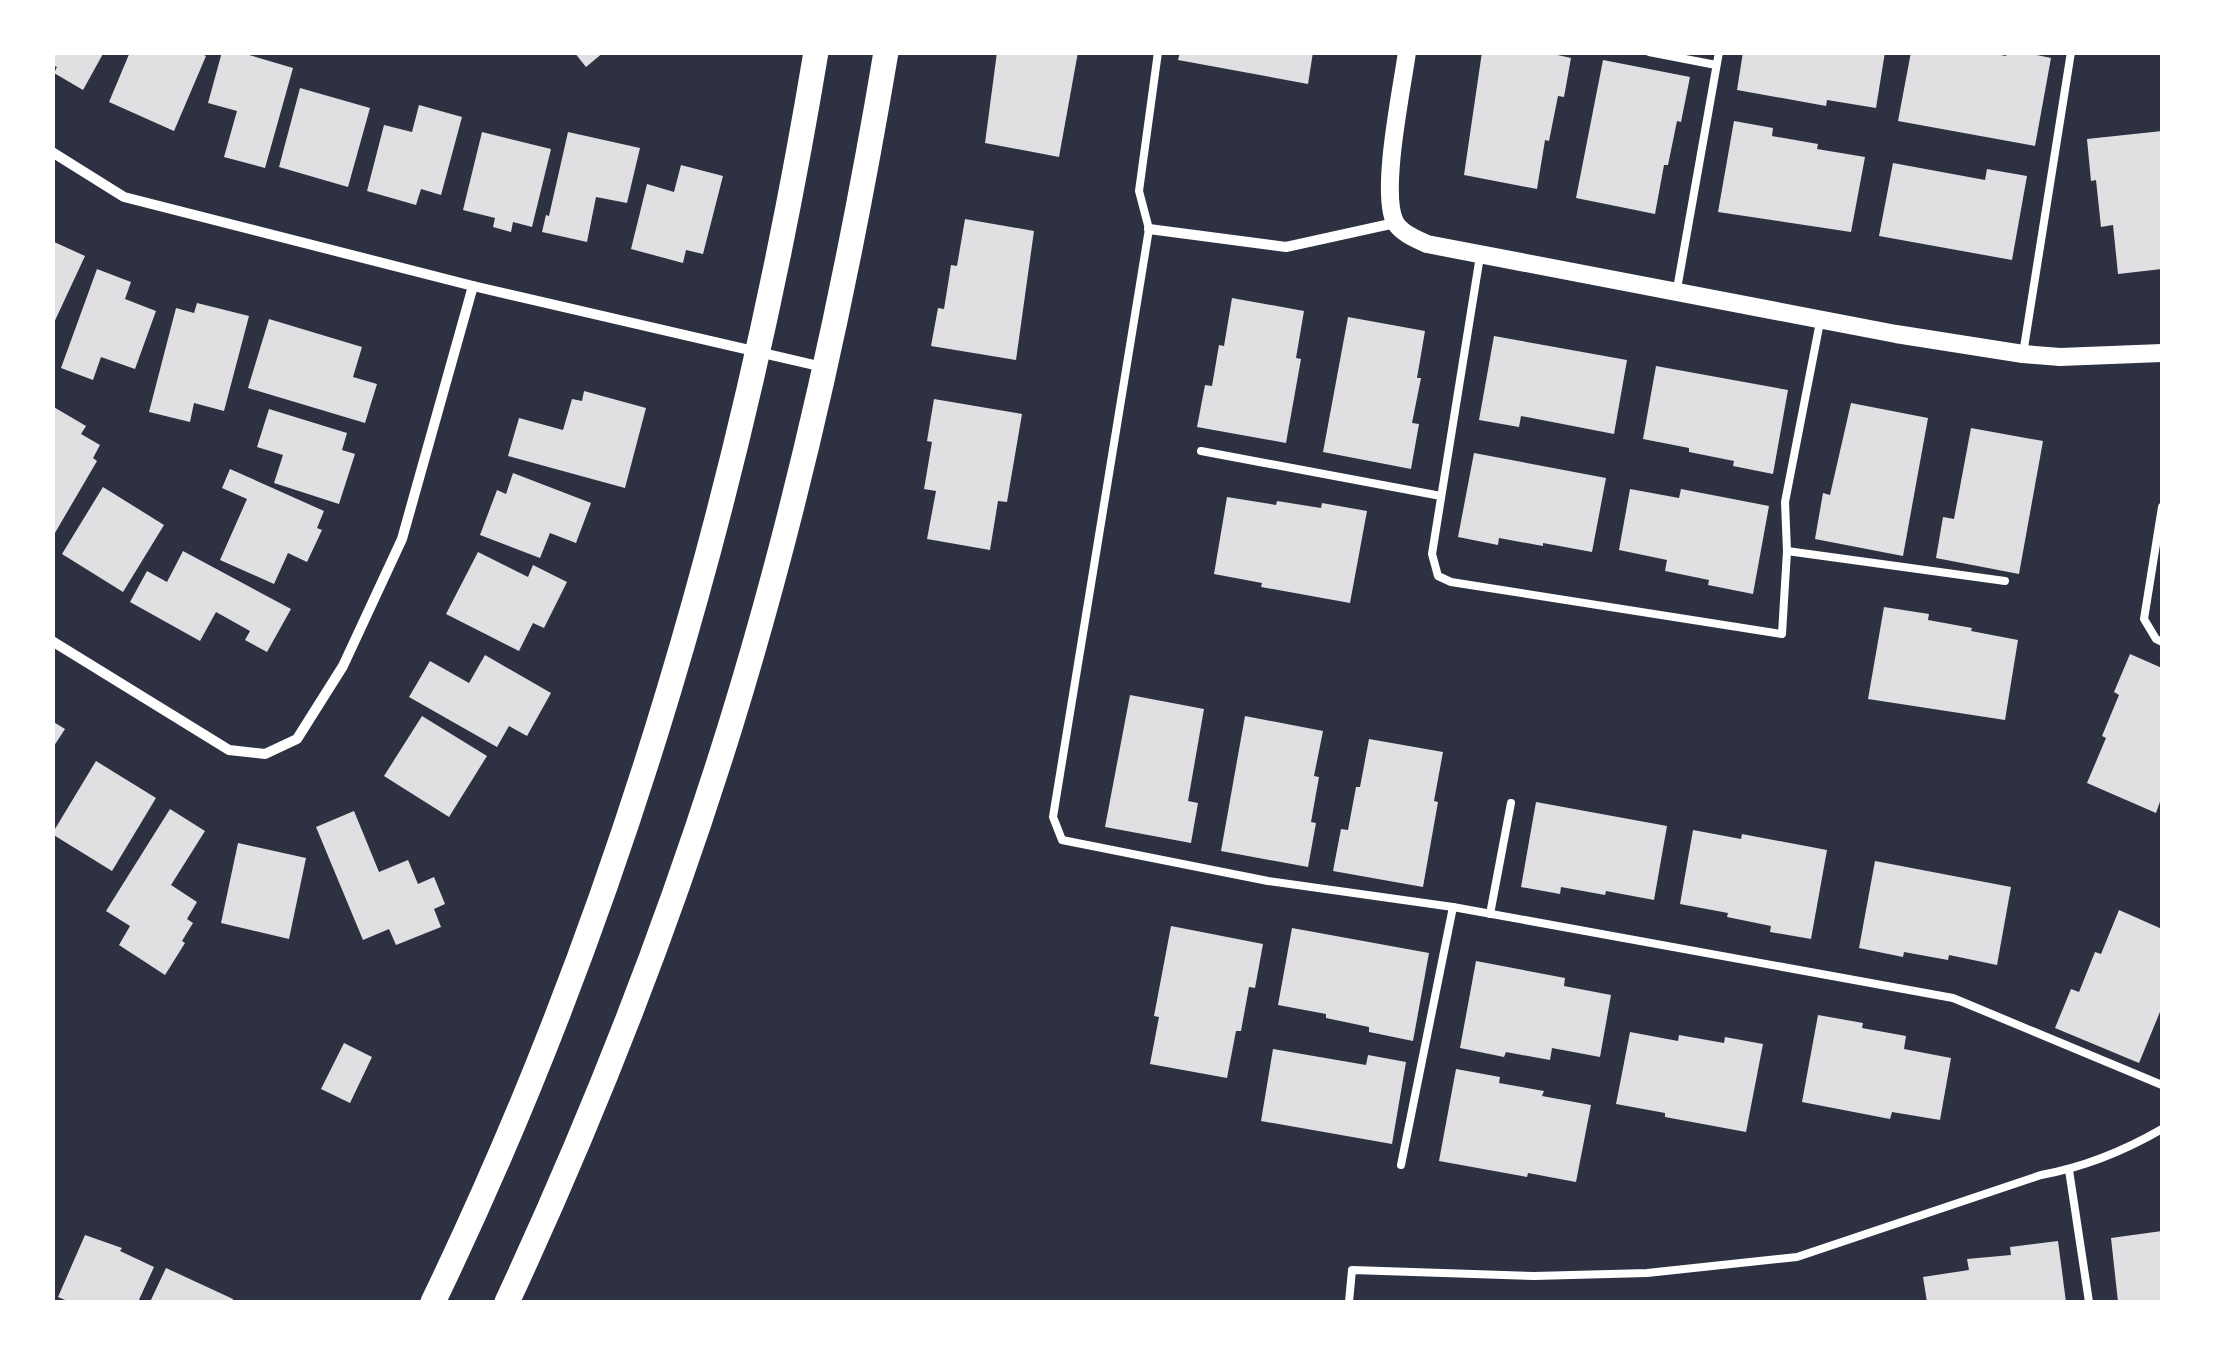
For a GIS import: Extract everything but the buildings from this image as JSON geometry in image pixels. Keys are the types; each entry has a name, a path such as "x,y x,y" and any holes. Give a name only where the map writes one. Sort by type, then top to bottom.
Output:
{"main road":[{"path":"432,1302 480,1200 586,936 665,704 759,353 795,182 816,52"},
{"path":"508,1302 595,1102 688,852 736,707 825,368 854,236 886,52"}],"street":[{"path":"1407,52 1390,197 1396,223 1426,244 1896,334 2022,354 2060,358 2162,353"},
{"path":"52,152 124,197 473,286 825,368"},
{"path":"1148,230 1286,247 1396,223"},
{"path":"52,642 229,750 265,754 296,740 343,666 402,539 473,286"}],"lane":[{"path":"1158,52 1139,192 1148,230 1054,816 1062,840 1268,881 1453,907 1953,998 2162,1085"},
{"path":"1649,52 1716,65"},
{"path":"1677,293 1718,52"},
{"path":"2022,354 2071,52"},
{"path":"1480,256 1432,554 1438,576 1451,582 1782,634 1787,551 1785,502 1821,317"},
{"path":"1201,452 1441,496"},
{"path":"2162,507 2144,619 2162,642"},
{"path":"1787,551 2005,581"},
{"path":"1490,914 1511,803"},
{"path":"1401,1165 1453,907"},
{"path":"1349,1302 1352,1270 1534,1276 1647,1273 1797,1257 2041,1175 2069,1170 2130,1148 2162,1129"},
{"path":"2069,1170 2089,1302"}]}
